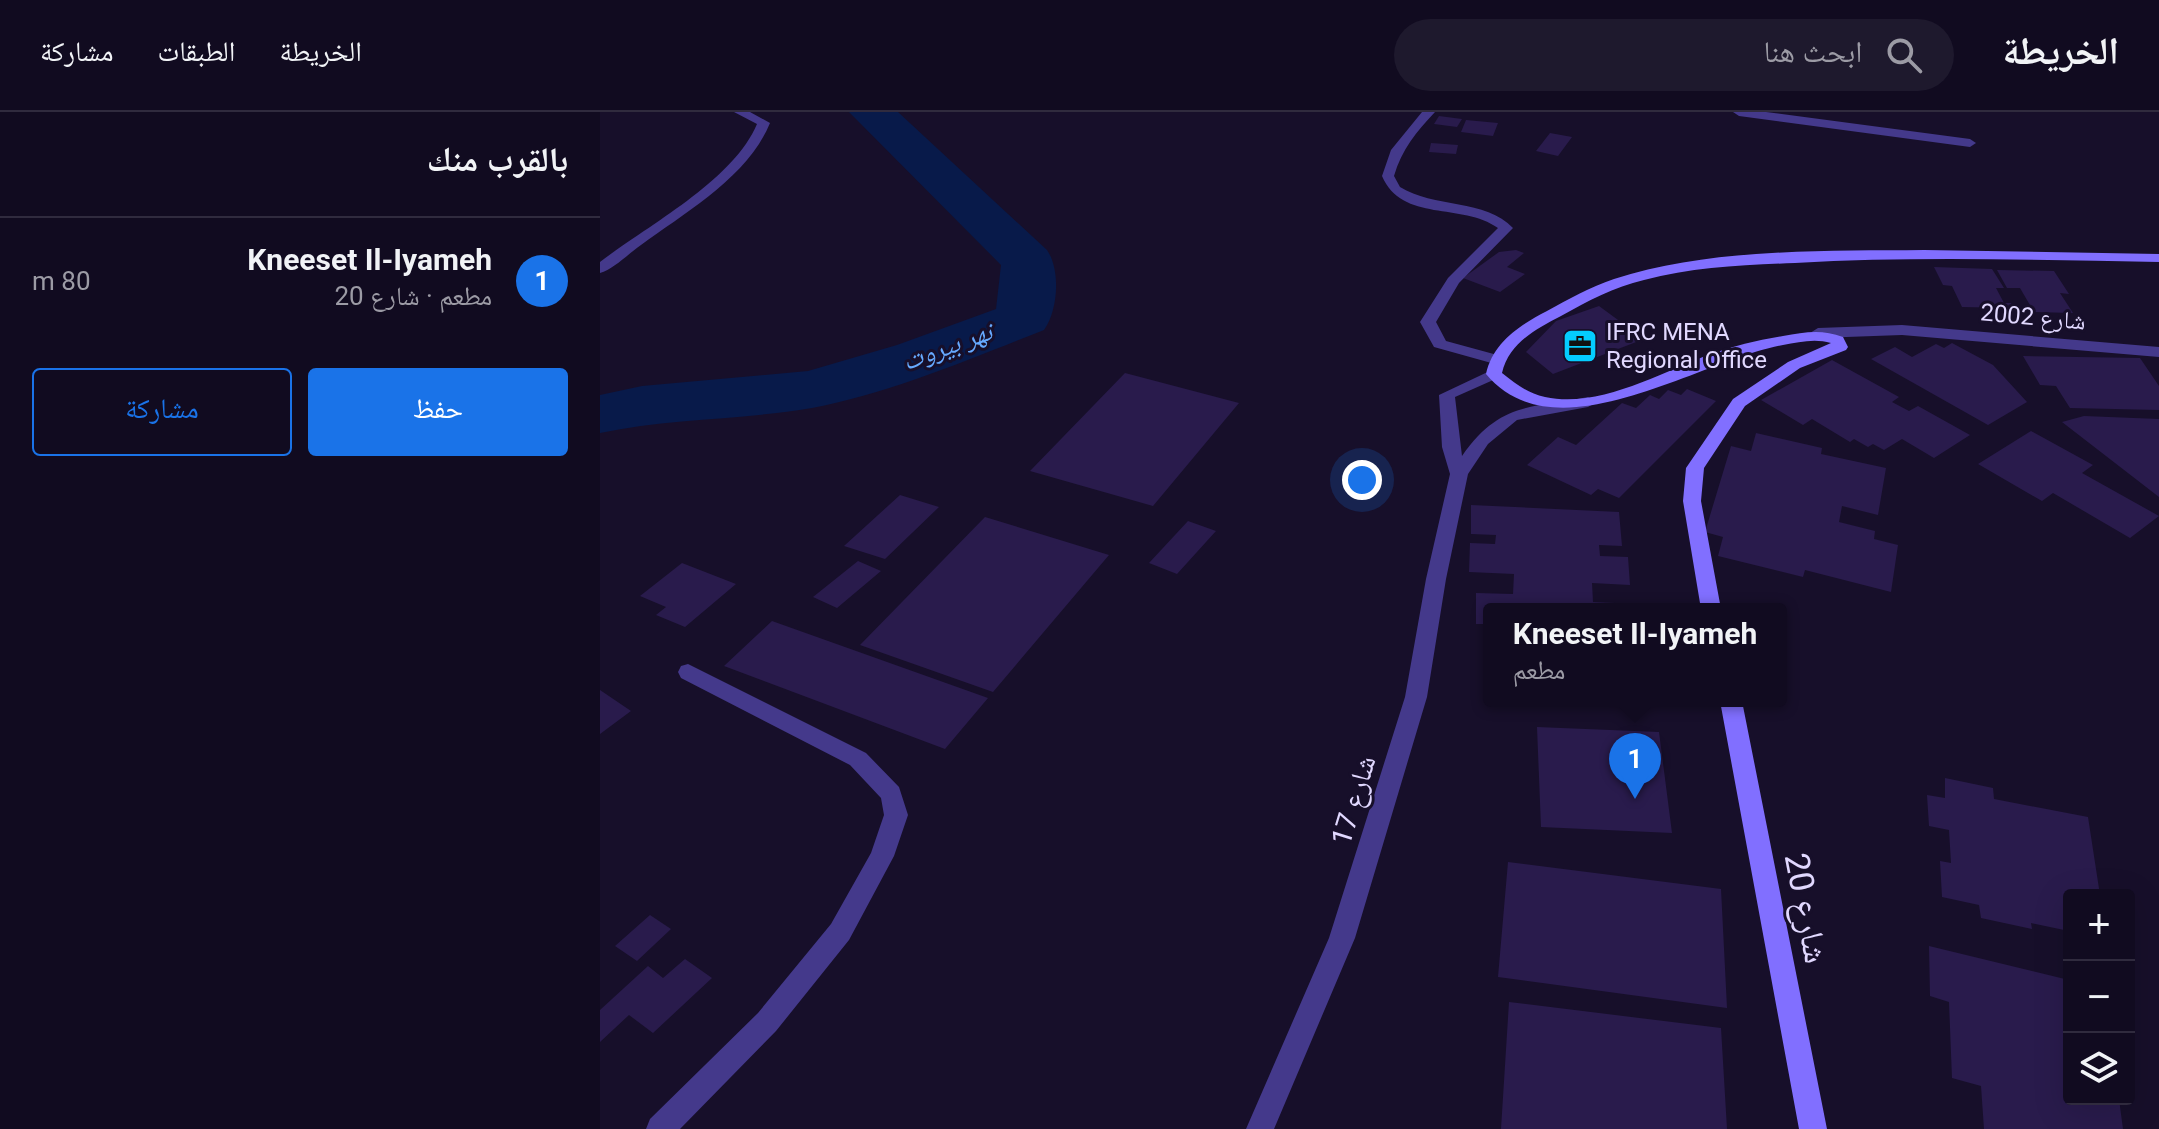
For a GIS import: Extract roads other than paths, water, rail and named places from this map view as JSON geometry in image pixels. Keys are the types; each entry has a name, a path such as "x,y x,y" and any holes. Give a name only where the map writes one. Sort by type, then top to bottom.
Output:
{"street":[{"path":"600,269 707,190 756,145 764,123 740,112"},
{"path":"1429,112 1410,131 1388,168 1390,182 1396,192 1428,206 1492,217 1506,228 1453,281 1428,322 1440,344 1494,367 1507,389 1527,398 1565,404 1595,401 1718,357 1818,333 1838,340 1840,347 1794,365 1739,403 1695,468 1692,501 1710,603"},
{"path":"1739,112 1970,143"},
{"path":"1494,367 1525,331 1603,288 1684,268 1806,257 1892,254 2159,258"},
{"name":"شارع 2002","path":"1840,347 1902,330"},
{"name":"شارع 2002","path":"1818,333 1902,330 2159,352"},
{"name":"شارع 17","path":"1459,474 1451,447 1447,395 1494,367"},
{"name":"شارع 17","path":"1260,1129 1342,938 1416,697 1436,579 1459,474 1482,440 1512,416 1595,401"},
{"path":"660,1129 767,1022 840,932 882,856 896,815 891,794 858,759 688,672"},
{"name":"شارع 20","path":"1732,707 1813,1129"}],"waterway":[{"name":"نهر بيروت","path":"600,414 642,405 812,389 918,358 1024,318 1028,262 872,112"}],"place":[{"name":"IFRC MENA Regional Office","path":"1580,346"},
{"name":"Kneeset Il-Iyameh","path":"1635,799"}]}
